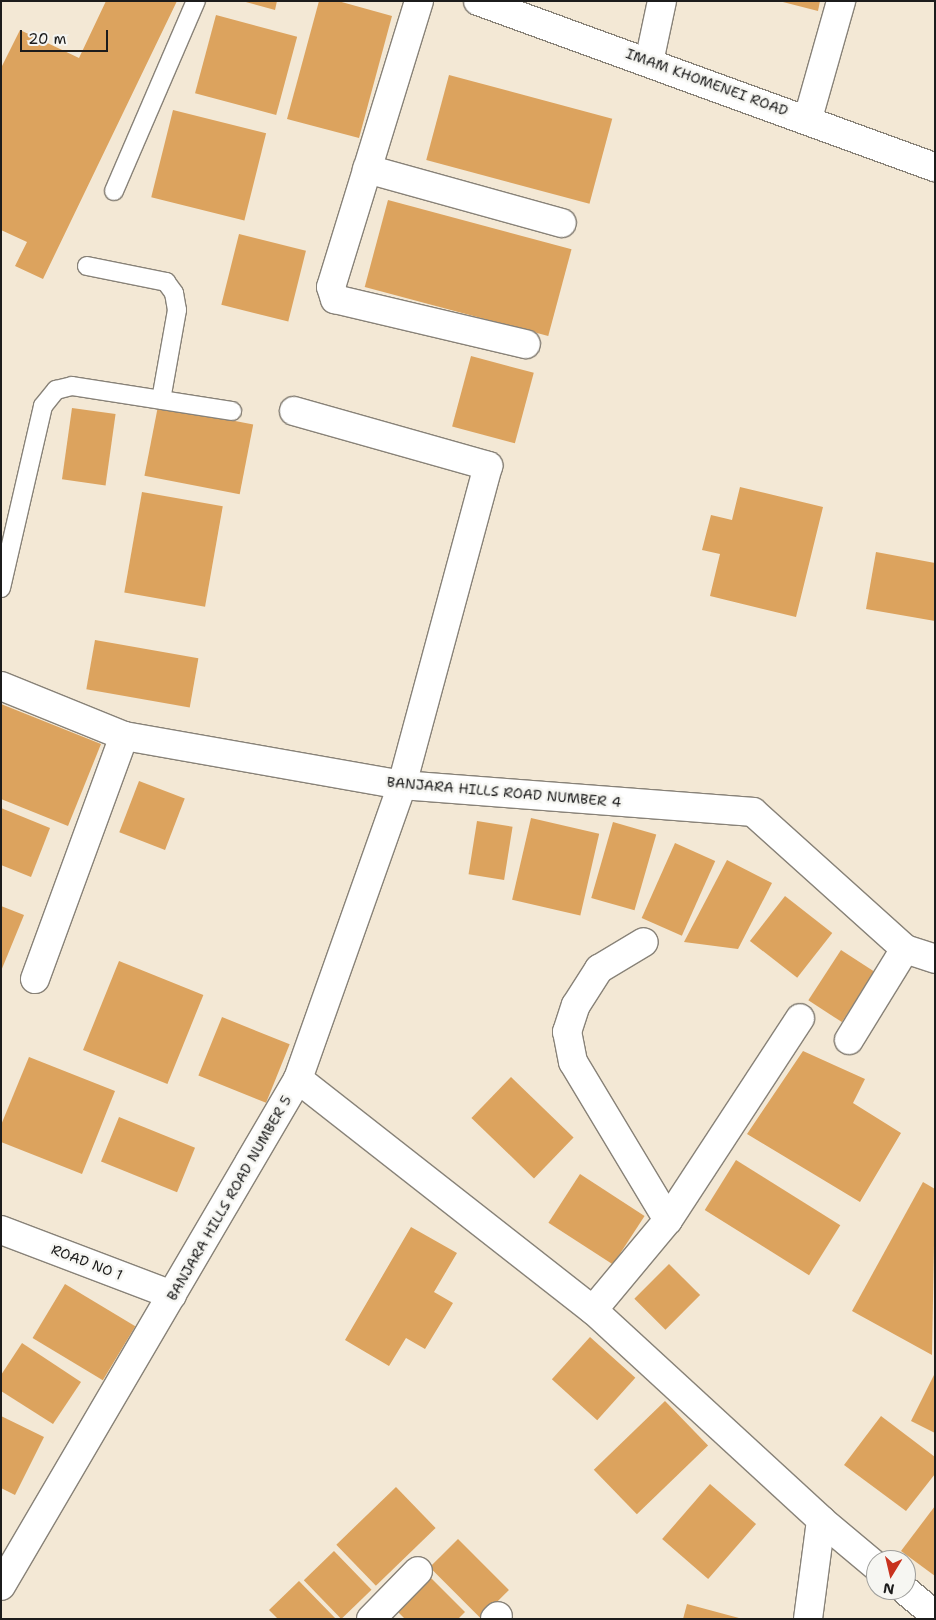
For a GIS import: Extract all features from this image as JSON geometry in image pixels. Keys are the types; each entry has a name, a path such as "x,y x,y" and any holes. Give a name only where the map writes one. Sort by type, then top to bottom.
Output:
{"street":[{"path":"419,1 331,287 334,299 526,344"},
{"name":"IMAM KHOMENEI ROAD","path":"478,1 808,118 935,167"},
{"path":"649,62 662,1"},
{"path":"808,118 842,1"},
{"path":"367,169 562,223"},
{"name":"BANJARA HILLS ROAD NUMBER 5","path":"1,1586 298,1079 402,785 488,466 294,411"},
{"name":"BANJARA HILLS ROAD NUMBER 4","path":"1,686 124,736 402,785 753,812 905,949 935,959"},
{"path":"35,979 124,736"},
{"path":"644,942 599,969 576,1005 567,1032 573,1062 668,1220"},
{"path":"848,1040 905,949"},
{"path":"593,1310 668,1220 800,1018"},
{"path":"298,1079 593,1310 821,1520 866,1558"},
{"name":"ROAD NO 1","path":"1,1230 172,1295"},
{"path":"808,1619 821,1520"},
{"path":"371,1619 418,1571"},
{"path":"916,1599 935,1615"}],"lane":[{"path":"114,191 196,1"},
{"path":"87,266 166,282 174,293 177,310 161,400"},
{"path":"1,588 43,406 56,390 72,386 232,411"}],"building":[{"path":"106,1 177,1 43,279 15,266 27,242 1,230 1,68 20,30 79,58"},
{"path":"242,1 277,1 275,10"},
{"path":"319,1 338,1 392,16 359,138 287,119"},
{"path":"779,1 820,1 818,11"},
{"path":"216,15 297,37 276,115 195,93"},
{"path":"449,75 612,119 589,204 426,160"},
{"path":"173,110 266,133 244,221 151,197"},
{"path":"388,200 572,249 548,336 365,287"},
{"path":"239,234 306,251 288,322 221,305"},
{"path":"471,356 534,373 515,443 452,427"},
{"path":"158,406 253,425 240,494 144,476"},
{"path":"72,408 116,414 106,485 62,479"},
{"path":"740,487 823,507 796,617 710,596 720,554 702,550 711,515 732,520"},
{"path":"142,492 223,506 205,607 124,592"},
{"path":"876,552 935,563 935,621 866,609"},
{"path":"95,640 198,658 190,707 86,689"},
{"path":"1,704 101,744 68,826 1,799"},
{"path":"139,781 185,799 165,850 119,832"},
{"path":"1,808 50,828 31,877 1,865"},
{"path":"531,818 599,834 580,916 512,900"},
{"path":"477,821 513,827 504,880 469,874"},
{"path":"613,822 656,834 634,910 591,898"},
{"path":"675,843 715,861 682,936 642,918"},
{"path":"727,860 772,883 738,949 684,942"},
{"path":"785,896 832,933 797,978 750,941"},
{"path":"1,906 24,915 1,971"},
{"path":"841,950 875,972 842,1022 808,1000"},
{"path":"119,961 203,995 167,1084 83,1050"},
{"path":"222,1017 290,1044 266,1103 198,1075"},
{"path":"803,1051 865,1079 853,1103 901,1133 860,1202 747,1134"},
{"path":"29,1057 115,1091 82,1174 1,1142 1,1125"},
{"path":"511,1077 574,1137 534,1178 471,1118"},
{"path":"119,1117 195,1148 177,1192 101,1162"},
{"path":"736,1160 840,1225 809,1275 705,1210"},
{"path":"580,1174 645,1216 613,1265 548,1223"},
{"path":"923,1182 935,1189 932,1355 852,1311"},
{"path":"411,1227 457,1253 434,1292 453,1303 425,1349 406,1338 389,1366 345,1340"},
{"path":"669,1264 700,1295 665,1330 634,1299"},
{"path":"65,1284 135,1326 103,1380 33,1338"},
{"path":"590,1337 635,1378 597,1420 552,1379"},
{"path":"22,1343 81,1382 53,1424 1,1391 1,1375"},
{"path":"935,1373 935,1433 911,1421"},
{"path":"665,1401 708,1446 637,1514 594,1470"},
{"path":"1,1416 44,1437 15,1495 1,1488"},
{"path":"881,1416 935,1457 935,1474 906,1511 844,1465"},
{"path":"710,1484 756,1524 708,1579 662,1539"},
{"path":"396,1487 436,1528 376,1586 336,1545"},
{"path":"935,1506 935,1576 916,1562 916,1550 902,1550"},
{"path":"458,1539 509,1590 481,1618 430,1567"},
{"path":"334,1551 372,1590 341,1619 304,1580"},
{"path":"426,1573 465,1612 458,1619 405,1619 392,1606"},
{"path":"299,1581 336,1619 278,1619 269,1610"},
{"path":"687,1604 739,1618 739,1619 683,1619"}]}
